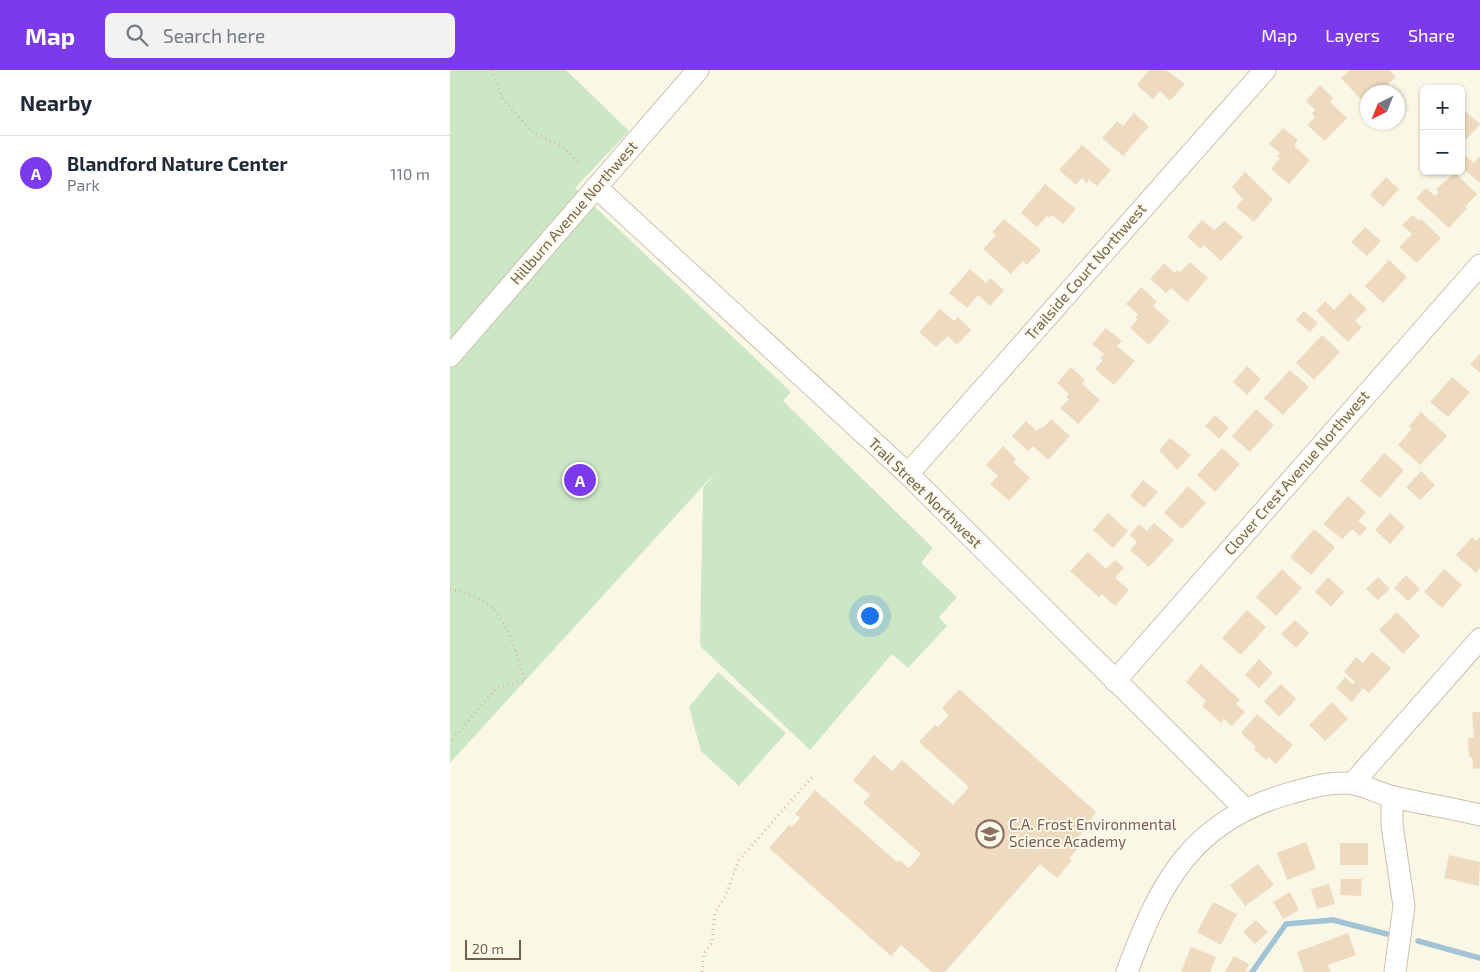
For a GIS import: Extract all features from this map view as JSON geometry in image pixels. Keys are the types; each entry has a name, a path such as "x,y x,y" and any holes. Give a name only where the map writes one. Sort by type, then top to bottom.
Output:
{"street":[{"name":"Hillburn Avenue Northwest","path":"450,356 698,70"},
{"name":"Trailside Court Northwest","path":"908,474 1265,70"},
{"name":"Trail Street Northwest","path":"596,187 908,474 1245,809"},
{"name":"Clover Crest Avenue Northwest","path":"1115,681 1480,265"},
{"path":"1353,783 1480,639"},
{"path":"1127,972 1152,907 1176,868 1201,840 1245,809 1297,791 1330,784 1353,783 1392,797 1480,815"},
{"path":"1392,797 1392,825 1404,906 1395,972"}],"path":[{"path":"491,70 503,98 531,130 564,147 580,164"},
{"path":"450,589 471,595 501,618 512,637 526,680 496,688 450,743"},
{"path":"702,972 704,953 712,943 715,912 725,897 739,860 812,777"}],"green space":[{"path":"450,70 566,70 629,131 575,188 791,392 783,401 933,548 921,563 957,597 939,617 947,626 908,668 892,654 810,750 700,646 703,488 715,473 450,763"},
{"path":"718,672 786,733 739,786 701,751 689,707"}],"building":[{"path":"1149,70 1166,70 1185,84 1170,101 1160,91 1153,99 1137,85"},
{"path":"1350,70 1390,70 1396,77 1387,85 1360,85 1360,99 1341,78"},
{"path":"1320,85 1333,98 1330,102 1347,118 1325,141 1307,125 1315,117 1312,113 1315,110 1306,101"},
{"path":"1465,111 1480,124 1467,139 1465,137"},
{"path":"1134,113 1149,126 1123,156 1102,138 1117,121 1123,126"},
{"path":"1283,128 1298,140 1294,146 1310,160 1289,184 1271,169 1280,158 1277,156 1280,153 1269,144"},
{"path":"1082,145 1111,170 1097,186 1089,180 1087,183 1082,178 1076,185 1059,170"},
{"path":"1465,155 1474,163 1480,156 1480,183 1465,170"},
{"path":"1245,172 1273,199 1254,222 1236,207 1243,199 1232,187"},
{"path":"1453,175 1457,175 1477,194 1466,206 1463,204 1467,208 1449,228 1416,198 1426,188 1435,196 1439,192 1436,189"},
{"path":"1386,177 1399,189 1383,207 1370,195"},
{"path":"1045,184 1076,209 1063,224 1052,215 1050,218 1047,216 1037,227 1021,213"},
{"path":"1413,215 1420,221 1421,219 1441,238 1417,263 1399,247 1412,234 1402,225"},
{"path":"1004,219 1041,250 1027,265 1023,261 1011,274 983,249 996,235 992,232"},
{"path":"1202,220 1214,230 1225,221 1243,237 1221,261 1204,245 1201,249 1187,237"},
{"path":"1365,227 1381,241 1367,256 1351,242"},
{"path":"1389,260 1407,277 1383,303 1365,286"},
{"path":"1190,262 1208,278 1187,302 1171,288 1166,293 1150,279 1164,263 1175,273 1177,270 1180,272"},
{"path":"970,269 986,283 990,278 1004,290 990,306 978,295 967,308 949,293"},
{"path":"1141,287 1157,302 1153,306 1170,321 1149,345 1130,328 1138,319 1135,318 1138,314 1126,304"},
{"path":"1350,293 1367,309 1355,321 1362,327 1348,342 1316,311 1325,301 1334,310"},
{"path":"940,309 954,321 958,317 971,330 957,345 948,336 936,347 919,332"},
{"path":"1304,311 1318,323 1310,332 1296,320"},
{"path":"1106,328 1122,341 1117,346 1135,361 1114,385 1095,369 1103,360 1100,358 1104,354 1092,344"},
{"path":"1322,335 1340,352 1314,380 1296,363"},
{"path":"1480,354 1480,373 1470,364"},
{"path":"1247,366 1261,379 1247,395 1233,382"},
{"path":"1071,367 1085,380 1082,384 1100,400 1078,424 1060,408 1069,399 1066,397 1069,394 1057,383"},
{"path":"1290,370 1309,387 1283,415 1264,398"},
{"path":"1452,377 1470,392 1448,417 1430,402"},
{"path":"1256,409 1274,425 1250,452 1232,436"},
{"path":"1421,412 1447,436 1420,465 1398,445 1412,429 1409,426"},
{"path":"1215,415 1229,428 1219,439 1205,426"},
{"path":"1051,419 1070,436 1048,460 1033,446 1028,451 1012,436 1026,421 1037,431 1040,427 1042,429"},
{"path":"1170,438 1191,455 1177,470 1159,450"},
{"path":"1003,446 1016,459 1013,462 1030,478 1009,501 990,484 998,476 986,465"},
{"path":"1222,448 1240,464 1215,492 1197,475"},
{"path":"1384,453 1404,470 1380,498 1360,481"},
{"path":"1421,471 1435,485 1420,500 1406,487"},
{"path":"1143,480 1158,492 1144,508 1130,496"},
{"path":"1188,486 1206,503 1182,529 1164,513"},
{"path":"1348,496 1366,512 1358,521 1367,528 1360,536 1352,529 1342,539 1323,524"},
{"path":"1108,513 1128,531 1113,548 1093,530"},
{"path":"1390,513 1405,527 1390,544 1375,530"},
{"path":"1154,523 1174,540 1149,567 1130,550 1137,542 1130,535 1139,524 1147,531"},
{"path":"1314,529 1335,547 1311,575 1290,557"},
{"path":"1472,537 1476,541 1480,537 1480,568 1476,573 1456,555"},
{"path":"1088,552 1106,569 1115,560 1124,568 1115,578 1129,590 1115,606 1102,594 1099,597 1070,571"},
{"path":"1282,569 1302,588 1276,616 1256,597"},
{"path":"1444,569 1462,585 1442,608 1424,592"},
{"path":"1406,575 1420,589 1408,601 1394,588"},
{"path":"1328,577 1344,592 1331,607 1315,592"},
{"path":"1378,577 1390,589 1378,600 1366,589"},
{"path":"1247,610 1266,627 1241,655 1222,638"},
{"path":"1397,612 1420,636 1403,654 1379,630"},
{"path":"1295,620 1309,633 1296,648 1281,634"},
{"path":"1372,652 1391,668 1369,693 1363,688 1352,702 1336,688 1345,677 1353,684 1355,682 1344,672 1356,657 1363,663"},
{"path":"1259,659 1273,673 1259,688 1245,675"},
{"path":"1201,664 1240,700 1236,704 1245,712 1232,726 1224,719 1221,723 1202,706 1206,701 1186,682"},
{"path":"1281,684 1296,699 1279,717 1264,701"},
{"name":"C.A. Frost Environmental Science Academy","path":"959,689 1096,812 1076,841 1081,845 1069,858 1072,860 1057,878 1040,864 945,972 932,972 901,945 891,956 769,848 789,825 792,827 800,818 795,814 815,790 897,862 899,860 909,868 921,854 863,803 870,795 853,780 874,755 892,771 902,760 953,805 969,787 919,742 935,725 938,727 949,715 942,708"},
{"path":"1332,702 1348,719 1325,741 1309,725"},
{"path":"1472,712 1480,712 1480,768 1473,769 1472,757 1469,757 1468,738 1474,738"},
{"path":"1257,714 1293,745 1276,764 1268,757 1266,760 1241,733"},
{"path":"1306,842 1316,869 1287,880 1277,853"},
{"path":"1340,843 1368,843 1368,865 1340,865"},
{"path":"1449,855 1480,862 1479,886 1444,878"},
{"path":"1258,864 1274,885 1245,906 1230,885"},
{"path":"1341,879 1362,879 1361,896 1340,895"},
{"path":"1329,884 1335,904 1317,909 1311,889"},
{"path":"1290,892 1299,910 1283,919 1273,902"},
{"path":"1213,902 1237,914 1221,945 1197,932"},
{"path":"1256,920 1268,932 1255,944 1243,932"},
{"path":"1348,933 1356,955 1328,965 1331,972 1304,972 1297,952"},
{"path":"1191,947 1216,957 1210,972 1181,972"},
{"path":"1234,956 1249,964 1245,972 1225,972"}],"waterway":[{"path":"1252,972 1286,924 1333,920 1387,934"},
{"path":"1418,941 1480,958"}],"place":[{"name":"Blandford Nature Center","path":"580,480"},
{"name":"C.A. Frost Environmental Science Academy","path":"990,834"}]}
